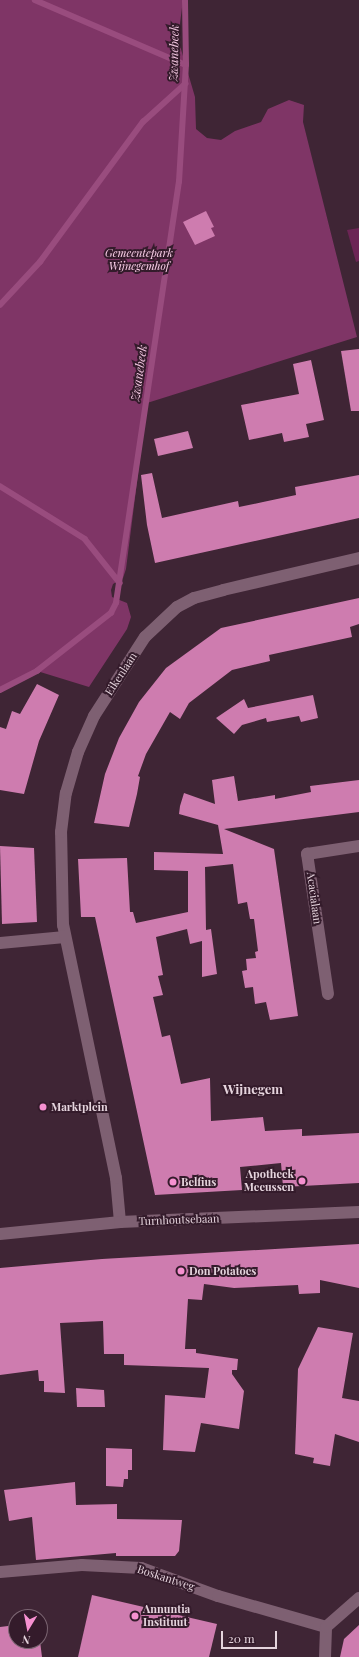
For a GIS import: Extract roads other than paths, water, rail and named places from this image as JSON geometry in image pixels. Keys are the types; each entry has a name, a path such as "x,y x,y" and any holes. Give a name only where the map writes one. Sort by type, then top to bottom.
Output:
{"street":[{"name":"Eikenlaan","path":"65,937 60,862 60,832 66,793 78,752 94,716 145,637 177,607 194,598 359,558"},
{"name":"Acacialaan","path":"328,994 307,854 359,846"},
{"path":"0,944 65,937 116,1178 120,1222"},
{"name":"Turnhoutsebaan","path":"0,1234 120,1222 359,1212"},
{"name":"Boskantweg","path":"0,1572 82,1565 141,1568 218,1596 308,1624 326,1627"},
{"path":"325,1657 326,1627 359,1598"}],"waterway":[{"path":"35,0 186,65"},
{"name":"Zwanebeek","path":"0,690 37,671 111,613 116,603 179,182 186,65 185,0"},
{"path":"0,305 40,262 143,122 185,84"},
{"path":"0,486 85,539 120,583"}],"place":[{"name":"Marktplein","path":"43,1107"},
{"name":"Apotheek Meeussen","path":"302,1181"},
{"name":"Belfius","path":"173,1182"},
{"name":"Don Potatoes","path":"181,1271"},
{"name":"Annuntia Instituut","path":"135,1616"}],"district":[{"name":"Wijnegem","path":"253,1089"}],"park label":[{"name":"Gemeentepark Wijnegemhof","path":"139,260"}]}
